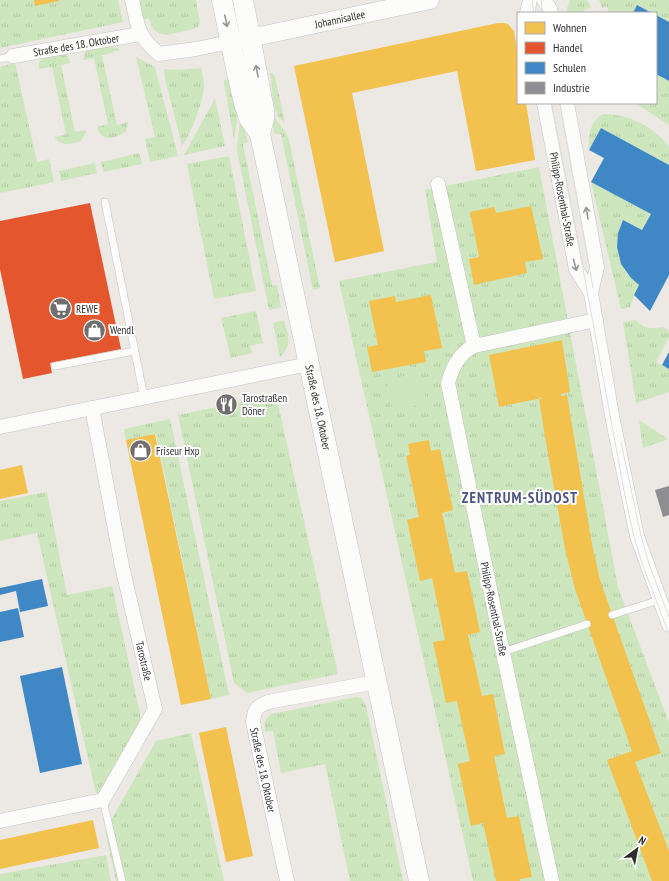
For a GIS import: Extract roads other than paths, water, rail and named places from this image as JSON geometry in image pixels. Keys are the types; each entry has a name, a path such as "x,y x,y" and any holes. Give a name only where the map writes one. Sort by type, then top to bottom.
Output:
{"main road":[{"name":"Straße des 18. Oktober","path":"222,0 230,42 249,118 260,134 419,881"},
{"name":"Straße des 18. Oktober","path":"243,0 264,110 264,118 260,134"}],"street":[{"path":"132,0 140,34 148,45 159,54 196,50 250,38"},
{"name":"Johannisallee","path":"250,38 430,0"},
{"path":"527,12 530,0"},
{"path":"544,0 550,8 551,12"},
{"name":"Straße des 18. Oktober","path":"7,58 140,34"},
{"name":"Philipp-Rosenthal-Straße","path":"544,104 576,269 591,293 613,421 637,536 669,625"},
{"name":"Philipp-Rosenthal-Straße","path":"567,104 597,267 591,293"},
{"path":"438,184 474,346"},
{"name":"Philipp-Rosenthal-Straße","path":"552,881 448,383 451,370 459,358 468,349 474,346 596,320"},
{"path":"0,427 309,364"},
{"name":"Tarostraße","path":"92,408 122,566 155,709 103,800"},
{"name":"Straße des 18. Oktober","path":"286,881 253,722 254,711 260,705 268,702 376,682"},
{"path":"0,821 103,800"}],"lane":[{"path":"104,202 144,397"},
{"path":"55,366 134,351"},
{"path":"612,615 659,600"},
{"path":"503,652 587,624"},
{"path":"103,800 122,881"}],"tram line":[{"path":"532,0 534,12"},
{"path":"541,0 543,12"},
{"path":"551,104 634,537 643,566 669,634"},
{"path":"560,104 593,288"},
{"path":"621,442 641,536 649,564 669,617"}],"place":[{"name":"REWE","path":"60,309"},
{"name":"Wendl","path":"94,330"},
{"name":"Tarostraßen Döner","path":"227,404"},
{"name":"Friseur Hxp","path":"140,451"}],"district":[{"name":"ZENTRUM-SÜDOST","path":"520,497"}]}
